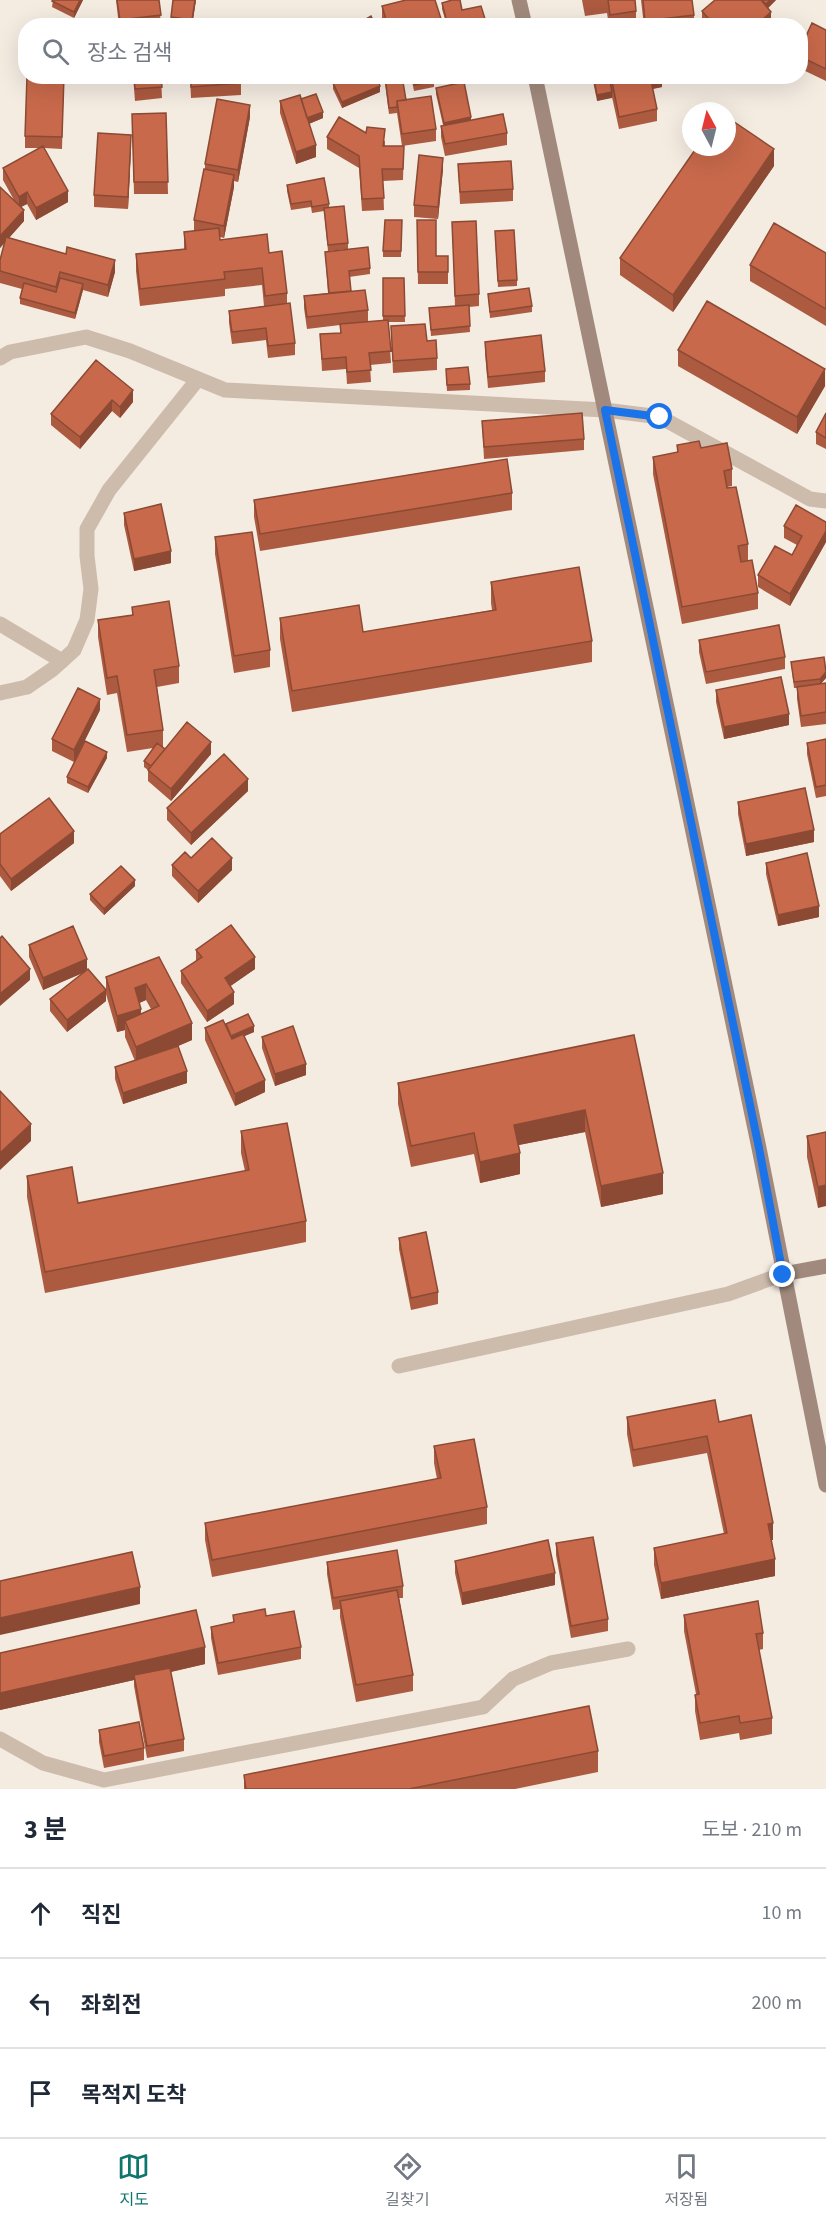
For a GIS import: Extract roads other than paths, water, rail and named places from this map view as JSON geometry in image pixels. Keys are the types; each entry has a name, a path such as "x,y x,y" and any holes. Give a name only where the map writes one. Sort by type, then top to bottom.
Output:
{"main road":[{"path":"519,0 523,18"},
{"path":"537,84 757,1136 826,1485"},
{"path":"783,1275 826,1266"}],"street":[{"path":"0,358 10,352 86,337 130,351 225,390 605,410 660,417 810,499 826,501"},
{"path":"0,693 27,687 74,650 87,620 91,589 87,529 109,490 198,380"},
{"path":"0,624 62,661"},
{"path":"399,1366 728,1294 783,1275"},
{"path":"0,1739 43,1763 104,1780 483,1707 513,1679 551,1664 628,1649"}]}
